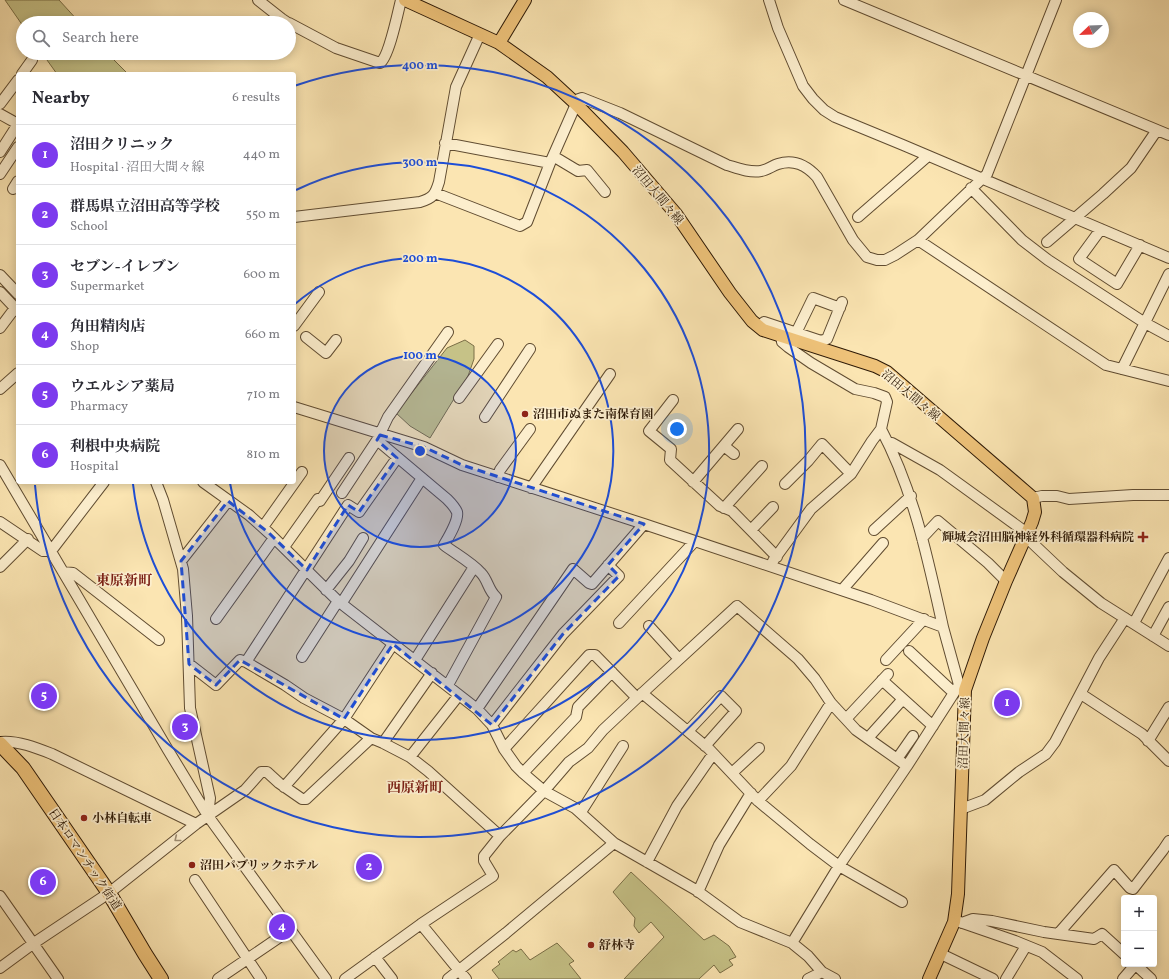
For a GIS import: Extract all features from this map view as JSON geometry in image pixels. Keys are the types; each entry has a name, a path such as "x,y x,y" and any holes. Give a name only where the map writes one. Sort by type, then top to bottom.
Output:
{"highway":[{"name":"日本ロマンチック街道","path":"1,747 23,768 109,893 161,979"}],"main road":[{"name":"沼田大間々線","path":"405,0 499,43 547,78 574,102 623,152 676,214 730,293 752,321 759,327 763,330 875,366 887,372 1033,498 1035,512 983,638 959,689 961,809 958,922 929,979"},
{"path":"499,43 525,0"}],"street":[{"path":"258,0 277,16"},
{"path":"296,27 336,48 380,63 384,60 388,48 401,0"},
{"path":"770,0 778,28 803,86 824,110 835,117 1169,258"},
{"path":"844,0 1169,135"},
{"path":"435,193 520,226 527,222 574,102 582,98 620,113 727,165 745,171 760,171 779,164 790,162 798,163 809,168 817,177 853,240 867,257 877,260 885,260 918,240 987,174 1056,0"},
{"path":"296,217 420,202 429,199 435,193 439,182 456,87 461,73 480,34"},
{"path":"23,72 32,60"},
{"path":"0,104 16,83"},
{"path":"0,114 16,123"},
{"path":"0,152 16,127"},
{"path":"1047,242 1103,194 1130,168 1156,130"},
{"path":"445,143 552,160 578,171 587,170 605,192"},
{"path":"0,174 16,150"},
{"path":"858,217 928,156"},
{"path":"971,188 1022,240 1048,260 1145,323 1169,336"},
{"path":"1101,229 1079,259 1117,284 1140,245"},
{"path":"918,240 1106,365 1169,381"},
{"path":"1122,369 1169,274"},
{"path":"0,275 16,292"},
{"path":"0,292 16,309 0,328"},
{"path":"296,323 319,292"},
{"path":"759,327 764,322 796,333 821,341 827,339 841,305 813,298 796,333"},
{"path":"342,493 379,437 388,417 448,332"},
{"path":"770,566 811,509 851,474 872,441 881,430 887,402 885,397 855,389 811,363 782,342 781,336"},
{"path":"306,337 326,353 336,340"},
{"path":"459,398 498,344"},
{"path":"484,417 530,349"},
{"path":"531,488 610,374"},
{"path":"0,389 16,375"},
{"path":"673,400 649,431 670,449 670,460 720,506 732,511 777,557"},
{"path":"296,408 379,437 424,447 462,465 842,590 944,627"},
{"path":"498,477 500,470 530,429"},
{"path":"693,482 738,429"},
{"path":"792,943 840,866 959,689 911,496 881,430"},
{"path":"379,437 398,458 448,499 457,512 457,518 444,546 481,573 487,582 490,592 496,597 448,685"},
{"path":"888,443 892,442 940,470 1026,535 1063,572 1101,603 1169,646"},
{"path":"785,484 808,461 822,444 851,474"},
{"path":"724,446 734,454"},
{"path":"284,547 318,499 320,501 349,458"},
{"path":"246,662 348,505 359,512 398,458"},
{"path":"0,465 208,816 326,979"},
{"path":"724,508 762,466"},
{"path":"296,480 302,472"},
{"path":"302,657 422,478"},
{"path":"51,551 102,484"},
{"path":"157,484 181,562 187,616 190,708 210,798 208,816"},
{"path":"206,484 263,527 339,602 477,709 492,725 504,749 523,773 544,791 581,812 614,843 698,892 740,922 792,943 808,956 822,972 835,979"},
{"path":"263,527 293,484"},
{"path":"1033,498 1042,496 1057,496 1069,499 1133,495 1169,495"},
{"path":"874,530 911,496"},
{"path":"181,562 228,501"},
{"path":"751,530 773,507"},
{"path":"922,538 938,521 988,563 1006,581"},
{"path":"0,522 28,539 43,551 51,551"},
{"path":"477,709 573,569 592,584 644,524"},
{"path":"216,619 274,538"},
{"path":"326,590 349,561 363,538"},
{"path":"0,568 28,539"},
{"path":"619,623 695,541"},
{"path":"842,590 883,543"},
{"path":"1134,624 1169,558"},
{"path":"492,725 563,634 619,576 608,565"},
{"path":"415,660 474,567"},
{"path":"63,572 73,573 160,640"},
{"path":"345,979 421,924 493,876 484,861 484,856 500,836 570,762 588,748 603,730 639,695 737,606 798,659 831,703 856,730 908,766"},
{"path":"1153,636 1169,607"},
{"path":"961,809 985,800 1019,772 1046,754 1055,742 1099,658 1125,618"},
{"path":"886,660 924,619"},
{"path":"649,626 679,659"},
{"path":"284,787 344,719 394,644"},
{"path":"909,651 959,689"},
{"path":"504,749 589,655 595,656 639,695 688,731 705,746 758,801 810,844 840,866 902,902"},
{"path":"189,664 216,686 240,660 246,662 304,698 344,719 371,738 410,758 428,771 500,836"},
{"path":"523,773 576,717 578,707 612,672"},
{"path":"383,743 432,673"},
{"path":"846,719 885,677 903,699 933,726"},
{"path":"1081,694 1142,734 1169,761"},
{"path":"410,758 459,695"},
{"path":"688,731 721,696 736,711 705,746"},
{"path":"868,738 903,699"},
{"path":"758,801 791,766 831,703"},
{"path":"1148,741 1169,707"},
{"path":"897,759 913,736"},
{"path":"0,968 34,943 109,893 196,824 245,790 261,772 267,772 284,787 302,799 306,799 371,738"},
{"path":"1,747 7,741 47,752 196,824"},
{"path":"581,812 623,746"},
{"path":"732,773 759,748"},
{"path":"646,862 677,806 713,754"},
{"path":"698,892 719,845 751,793"},
{"path":"1058,934 1114,870 1132,889 1164,850 1169,841"},
{"path":"448,979 614,843"},
{"path":"195,880 261,979"},
{"path":"0,896 58,979"},
{"path":"958,922 972,919 992,921 1058,934 1094,939 1102,934 1121,951"},
{"path":"958,922 1042,952 1077,979"},
{"path":"421,924 466,979"},
{"path":"218,979 290,930"},
{"path":"1006,979 1026,946"},
{"path":"941,954 993,979"},
{"path":"375,957 392,979"},
{"path":"1123,979 1133,967"},
{"path":"1138,967 1151,979"},
{"path":"808,979 822,972"}],"highlighted area":[{"path":"380,435 424,447 462,465 644,524 608,565 619,576 563,634 492,725 393,644 344,719 240,660 216,685 189,664 181,561 228,501 269,533 307,570 348,505 359,512 397,458 377,440"}],"shaded area":[{"path":"5,0 59,0 74,16 16,16"},
{"path":"47,60 114,60 126,72 56,72"},
{"path":"465,340 474,346 474,359 468,376 430,438 410,426 396,413 447,348"},
{"path":"631,872 704,940 714,935 729,946 736,957 729,960 733,965 720,973 714,965 699,979 624,979 664,937 651,922 639,933 634,926 635,918 613,892"},
{"path":"557,943 574,961 569,964 581,979 499,979 492,970 500,964 498,962 513,950 516,952 521,949 530,960"}],"place":[{"name":"沼田市ぬまた南保育園","path":"525,414"},
{"name":"輝城会沼田脳神経外科循環器科病院","path":"1143,537"},
{"name":"ウエルシア薬局","path":"44,696"},
{"name":"沼田クリニック","path":"1007,703"},
{"name":"セブン-イレブン","path":"185,727"},
{"name":"小林自転車","path":"84,818"},
{"name":"沼田パブリックホテル","path":"192,865"},
{"name":"群馬県立沼田高等学校","path":"369,867"},
{"name":"利根中央病院","path":"43,882"},
{"name":"角田精肉店","path":"282,927"},
{"name":"舒林寺","path":"591,945"}],"district":[{"name":"東原新町","path":"124,580"},
{"name":"西原新町","path":"415,787"}]}
